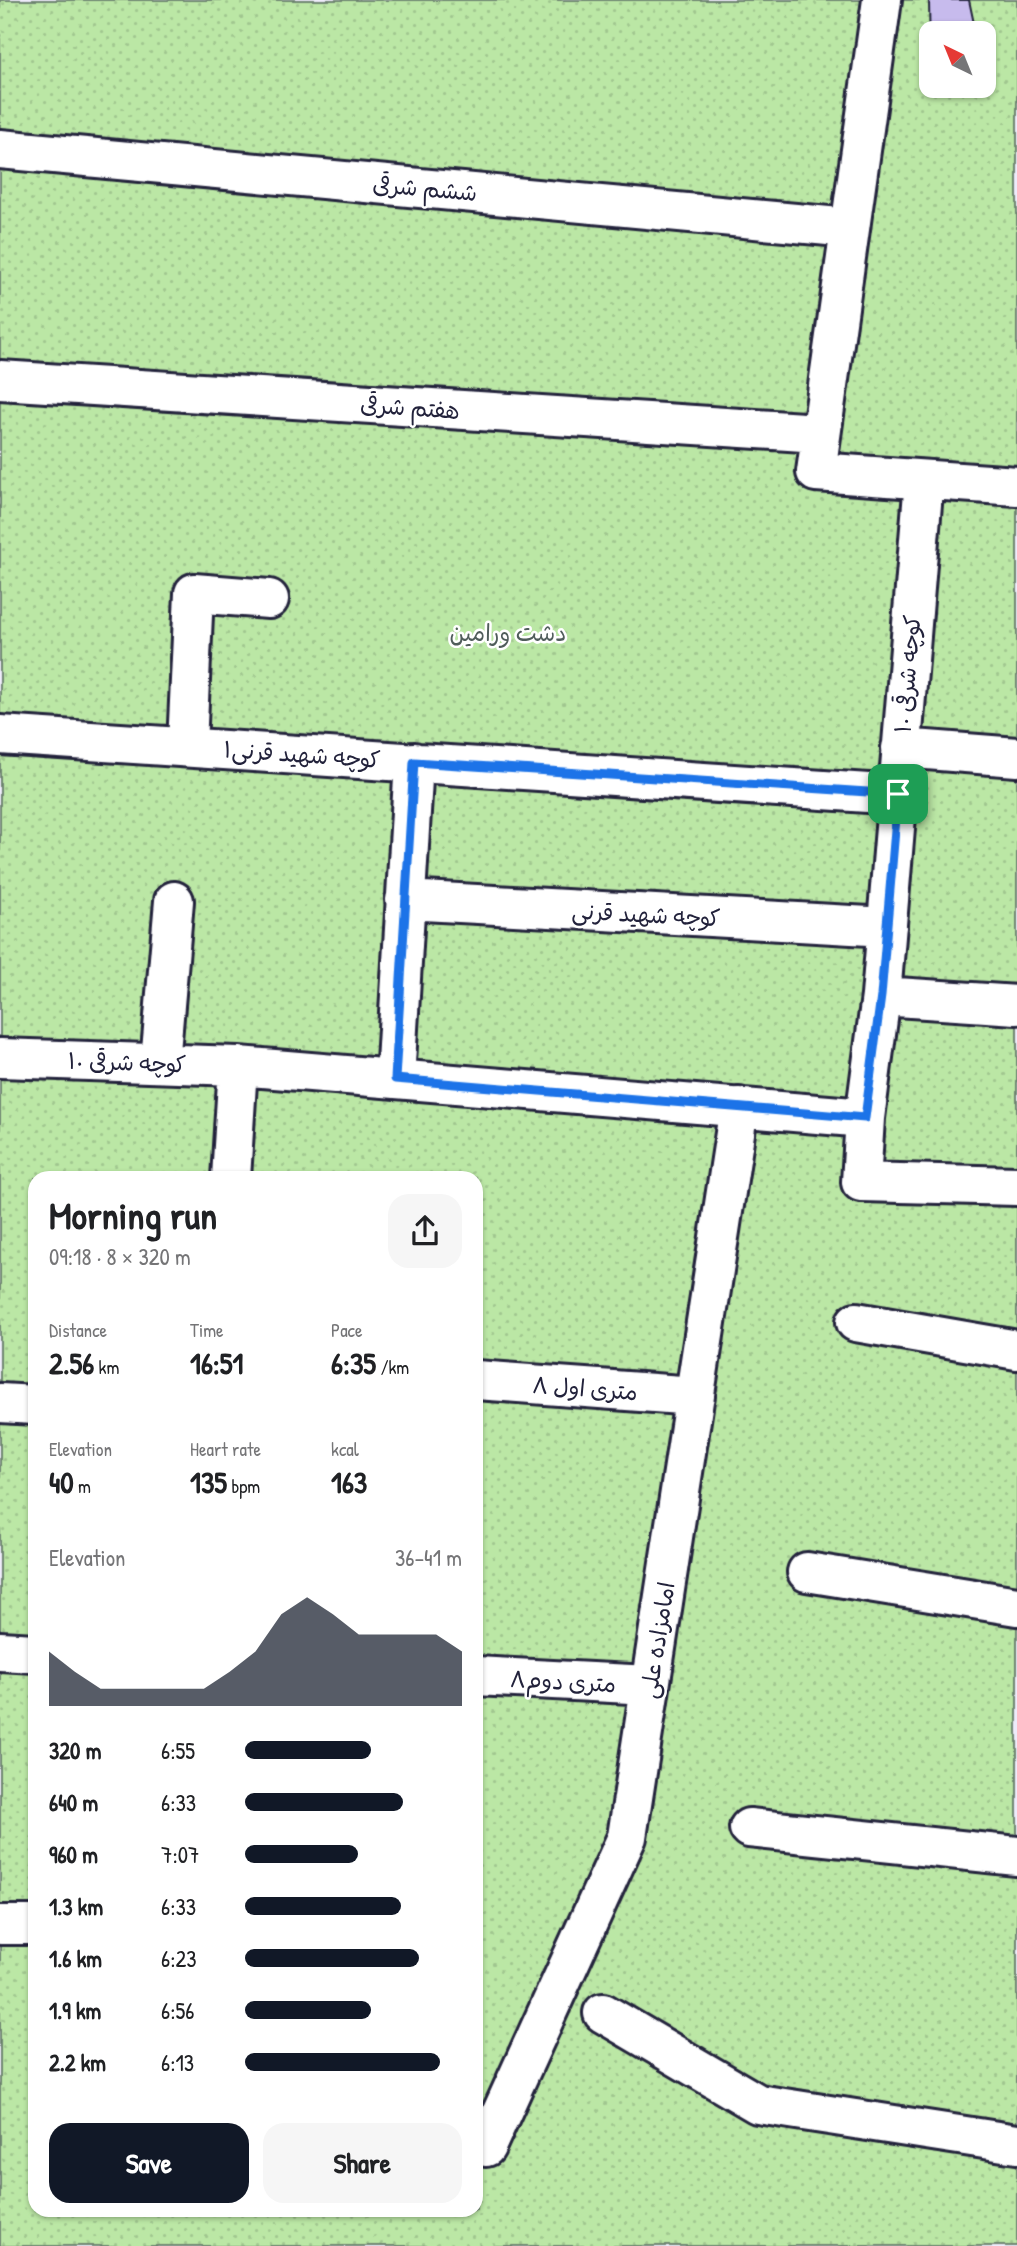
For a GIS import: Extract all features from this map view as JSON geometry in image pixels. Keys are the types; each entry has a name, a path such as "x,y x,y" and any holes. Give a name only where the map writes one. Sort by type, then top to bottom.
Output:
{"street":[{"path":"882,0 819,433 816,471 1017,486"},
{"name":"ششم شرقی","path":"0,149 850,228"},
{"name":"هفتم شرقی","path":"0,380 819,433"},
{"name":"کوچه شرقی ۱۰","path":"923,480 881,996 865,1118 861,1182 1017,1186"},
{"path":"187,745 194,593 269,599"},
{"name":"کوچه شهید قرنی۱","path":"0,735 187,745 898,794"},
{"path":"901,748 1017,757"},
{"path":"395,1079 414,762"},
{"name":"کوچه شهید قرنی","path":"405,900 887,927"},
{"path":"160,1063 174,901"},
{"path":"881,996 1017,1005"},
{"name":"کوچه شرقی ۱۰","path":"0,1058 246,1067 739,1107"},
{"path":"232,1171 246,1067"},
{"path":"739,1107 865,1118"},
{"name":"امامزاده علی","path":"486,2147 627,1837 739,1107"},
{"path":"856,1322 1017,1350"},
{"name":"۸ متری اول","path":"483,1381 695,1396"},
{"path":"0,1404 28,1405"},
{"path":"807,1572 1017,1606"},
{"path":"0,1651 28,1653"},
{"name":"متری دوم۸","path":"483,1676 650,1685"},
{"path":"749,1828 1017,1856"},
{"path":"0,1925 28,1925"},
{"path":"603,2013 758,2104 1017,2144"}],"green space":[{"name":"دشت ورامین","path":"0,0 1017,0 1017,2246 0,2246"}],"building":[{"path":"929,0 969,0 973,21 929,21"}],"route":[{"path":"414,762 898,794 881,996 865,1118 395,1079 414,762"}]}
